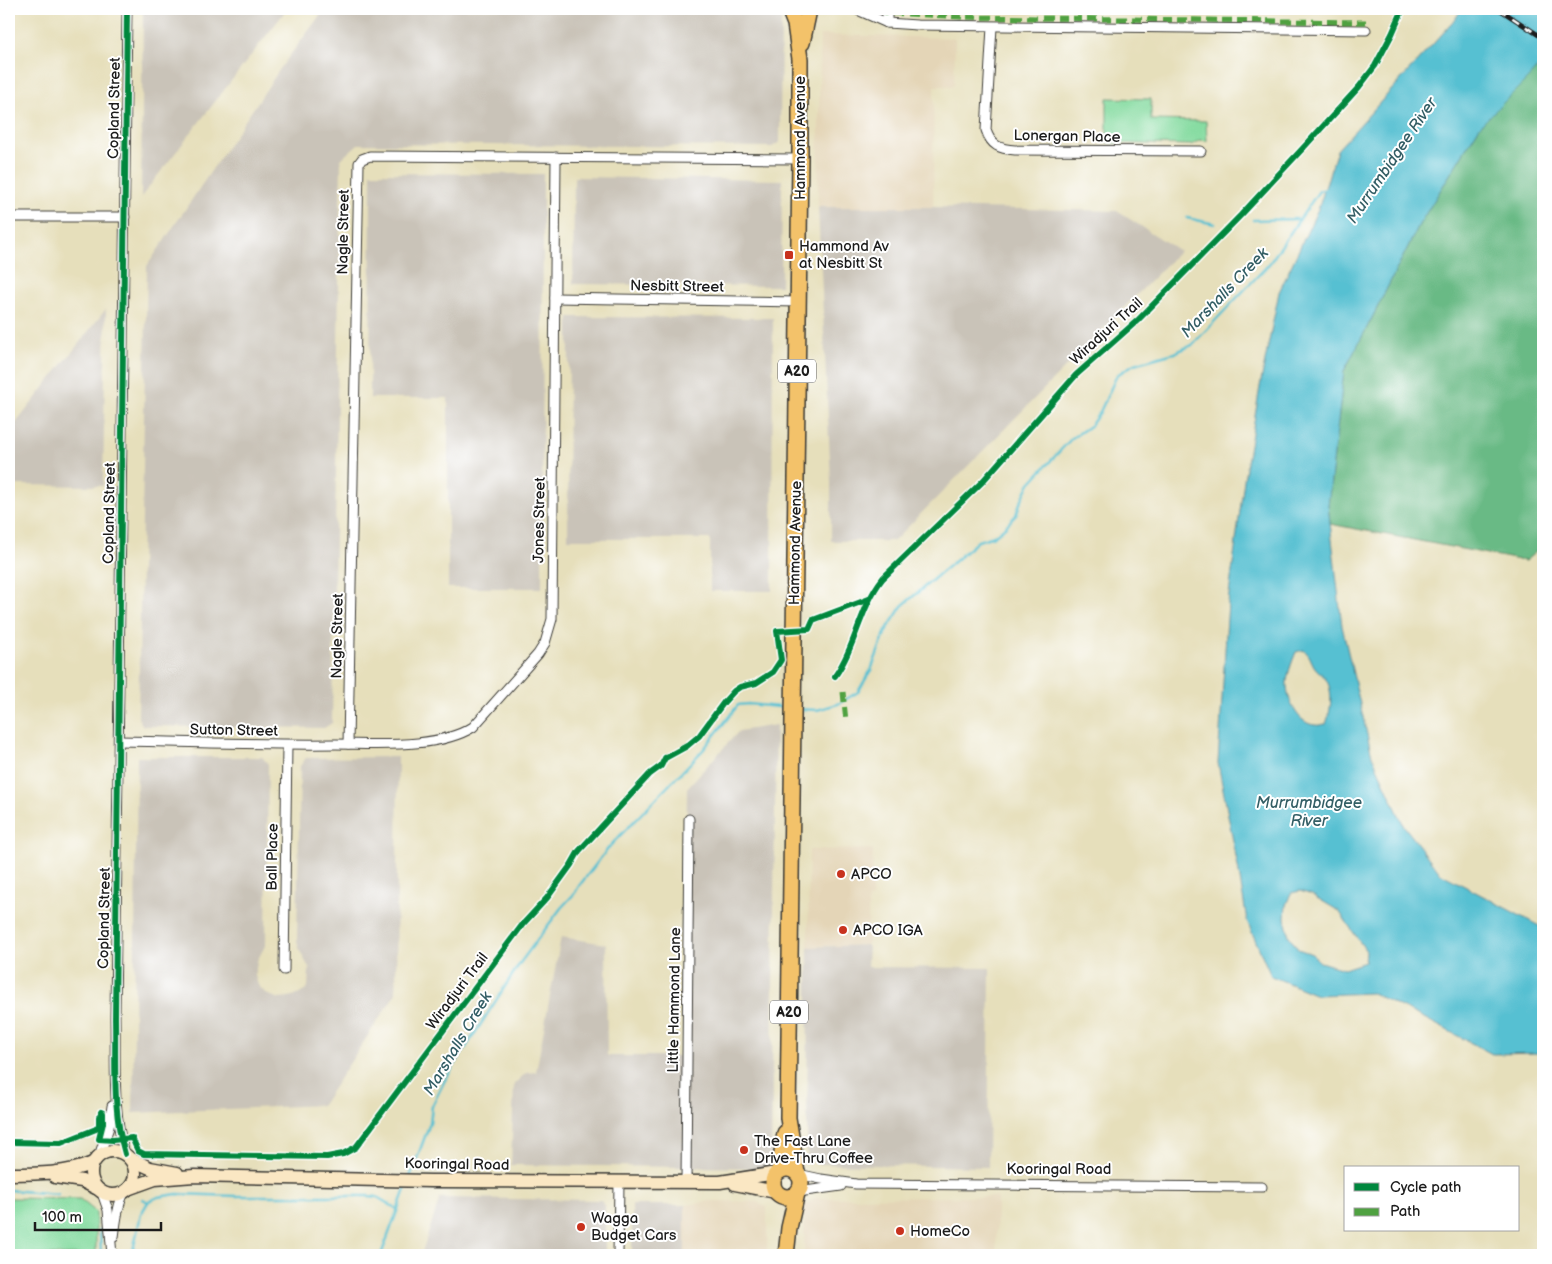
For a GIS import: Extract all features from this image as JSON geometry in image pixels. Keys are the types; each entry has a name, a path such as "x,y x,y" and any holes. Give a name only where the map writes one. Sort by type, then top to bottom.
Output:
{"highway":[{"name":"A20","path":"789,9 799,13 810,10"},
{"name":"Hammond Avenue","path":"789,9 795,24 800,59 788,1118 798,1173"},
{"name":"Hammond Avenue","path":"800,59 810,10"},
{"name":"Hammond Avenue","path":"777,1172 788,1118"},
{"path":"777,1172 789,1168 798,1173"},
{"name":"A20","path":"777,1172 772,1183 777,1193 786,1253"},
{"name":"A20","path":"786,1253 791,1216 801,1183 798,1173"},
{"path":"777,1193 782,1197 789,1197 797,1193"}],"main road":[{"path":"109,1151 117,1151 128,1157 134,1166 135,1174 134,1181 127,1190 117,1196 109,1196 82,1181 61,1177 11,1174 80,1168 109,1151"},
{"name":"Kooringal Road","path":"128,1157 150,1168 194,1176"},
{"path":"96,1159 90,1173 92,1181 99,1190"},
{"name":"Kooringal Road","path":"127,1190 155,1180 194,1176 383,1180 720,1182 777,1172"},
{"name":"Kooringal Road","path":"720,1182 777,1193"}],"street":[{"name":"Copland Street","path":"96,1159 109,1127 112,1111 115,1018 127,9"},
{"path":"855,9 886,23 917,25 1366,30"},
{"path":"886,23 887,9"},
{"name":"Lonergan Place","path":"992,27 986,130 994,145 1007,150 1201,151"},
{"name":"Nagle Street","path":"348,744 359,163 362,159 370,156 800,159"},
{"name":"Jones Street","path":"348,744 423,742 449,738 463,733 473,726 538,654 545,643 552,619 556,157"},
{"path":"9,217 125,217"},
{"name":"Nesbitt Street","path":"555,298 798,302"},
{"name":"Sutton Street","path":"119,741 287,745 348,744"},
{"name":"Ball Place","path":"284,970 287,745"},
{"name":"Little Hammond Lane","path":"686,1182 690,819"},
{"name":"Copland Street","path":"115,1018 117,1118 119,1136 128,1157"},
{"name":"Kooringal Road","path":"798,1173 821,1179 856,1184"},
{"path":"618,1255 619,1182"},
{"name":"Kooringal Road","path":"797,1193 819,1188 856,1184 1262,1187"},
{"path":"99,1190 108,1210 112,1254"},
{"path":"112,1254 121,1198 127,1190"}],"shaded area":[{"path":"143,9 287,9 141,197"},
{"path":"325,9 777,9 781,16 780,142 772,147 358,144 341,159 332,723 324,728 143,726 138,718 147,266 282,66"},
{"path":"820,35 955,38 954,86 934,86 933,207 818,207"},
{"path":"371,173 543,174 542,588 448,588 448,398 370,398"},
{"path":"574,177 782,180 781,286 573,284"},
{"path":"818,207 933,207 1117,211 1180,251 894,541 831,541 831,482"},
{"path":"106,309 103,486 9,485 9,432"},
{"path":"569,317 773,318 772,591 710,591 710,539 568,539"},
{"path":"776,725 771,1168 511,1165 514,1084 526,1073 536,1072 561,937 606,944 607,1056 684,1056 687,788 739,731"},
{"path":"137,757 262,757 268,764 266,944 257,961 255,976 258,985 266,994 280,999 300,994 308,987 309,968 297,941 300,766 306,758 398,757 396,993 322,1105 133,1113"},
{"name":"APCO","path":"873,849 872,898 868,899 868,945 808,947 809,850"},
{"path":"868,945 867,967 990,968 988,1167 818,1164 807,1158 808,947"},
{"name":"HomeCo","path":"997,1197 996,1255 804,1255 804,1206 815,1198"},
{"path":"440,1198 601,1200 605,1207 605,1255 421,1255"},
{"path":"712,1201 757,1202 767,1208 767,1255 685,1255 685,1205"},
{"path":"632,1205 685,1205 685,1255 632,1255"}],"green space":[{"path":"1536,69 1543,74 1543,546 1525,561 1330,524 1328,505 1344,371 1420,223 1480,126"},
{"path":"1107,98 1151,99 1151,120 1206,121 1207,141 1200,140 1191,145 1107,143"},
{"path":"9,1198 80,1199 96,1212 96,1255 9,1255"}],"water":[{"name":"Murrumbidgee River","path":"1462,9 1543,9 1543,62 1480,126 1420,223 1344,371 1328,505 1342,626 1372,756 1404,826 1440,873 1543,928 1543,1053 1492,1054 1372,993 1317,995 1271,976 1247,921 1218,763 1228,602 1244,480 1279,292 1319,207 1337,150 1453,22","holes":["1303,650 1309,655 1315,668 1324,676 1330,688 1330,706 1326,724 1316,725 1303,720 1294,709 1288,695 1287,682 1290,667 1296,652","1300,891 1312,895 1339,911 1366,951 1365,962 1344,969 1320,962 1312,954 1298,949 1289,936 1285,918 1286,905 1291,893"]}],"waterway":[{"name":"Marshalls Creek","path":"799,709 817,710 838,704 858,692 871,670 886,631 902,606 978,541 994,536 1005,527 1016,515 1030,483 1072,438 1091,425 1100,412 1117,375 1134,364 1174,353 1192,345 1269,264 1319,191 1326,189"},
{"path":"1187,218 1215,224"},
{"path":"1253,220 1300,219"},
{"name":"Marshalls Creek","path":"410,1177 430,1123 432,1106 445,1080 520,963 610,846 703,750 738,705 748,704 789,708"},
{"name":"Marshalls Creek","path":"381,1255 407,1184"},
{"path":"9,1190 58,1194"},
{"path":"132,1255 141,1214 148,1202 158,1197 177,1194 369,1196 377,1197 397,1209"},
{"path":"143,1199 148,1202"},
{"path":"100,1229 101,1255"}],"railway":[{"path":"1499,9 1543,38"}],"marked path":[{"path":"878,9 887,13 964,17 1366,22"},
{"path":"843,692 846,721"}],"cycle path":[{"path":"125,1154 116,1104 115,1018 127,9"},
{"name":"Wiradjuri Trail","path":"835,676 848,652 869,601 883,578 982,482 1076,375 1138,320 1241,215 1359,87 1375,66 1403,9"},
{"name":"Wiradjuri Trail","path":"101,1112 103,1113 103,1123 99,1139 132,1138 138,1151 144,1154 327,1157 343,1154 356,1147 523,924 547,898 579,851 650,774 661,766 665,758 687,746 699,736 734,691 740,687 756,683 773,672 781,660 777,631 809,629 813,620 869,599"},
{"path":"9,1142 61,1143 96,1129 99,1125 99,1117"}],"place":[{"name":"Hammond Av at Nesbitt St","path":"789,255"},
{"name":"APCO","path":"841,874"},
{"name":"APCO IGA","path":"843,930"},
{"name":"The Fast Lane Drive-Thru Coffee","path":"744,1150"},
{"name":"Wagga Budget Cars","path":"581,1227"},
{"name":"HomeCo","path":"900,1231"}]}
